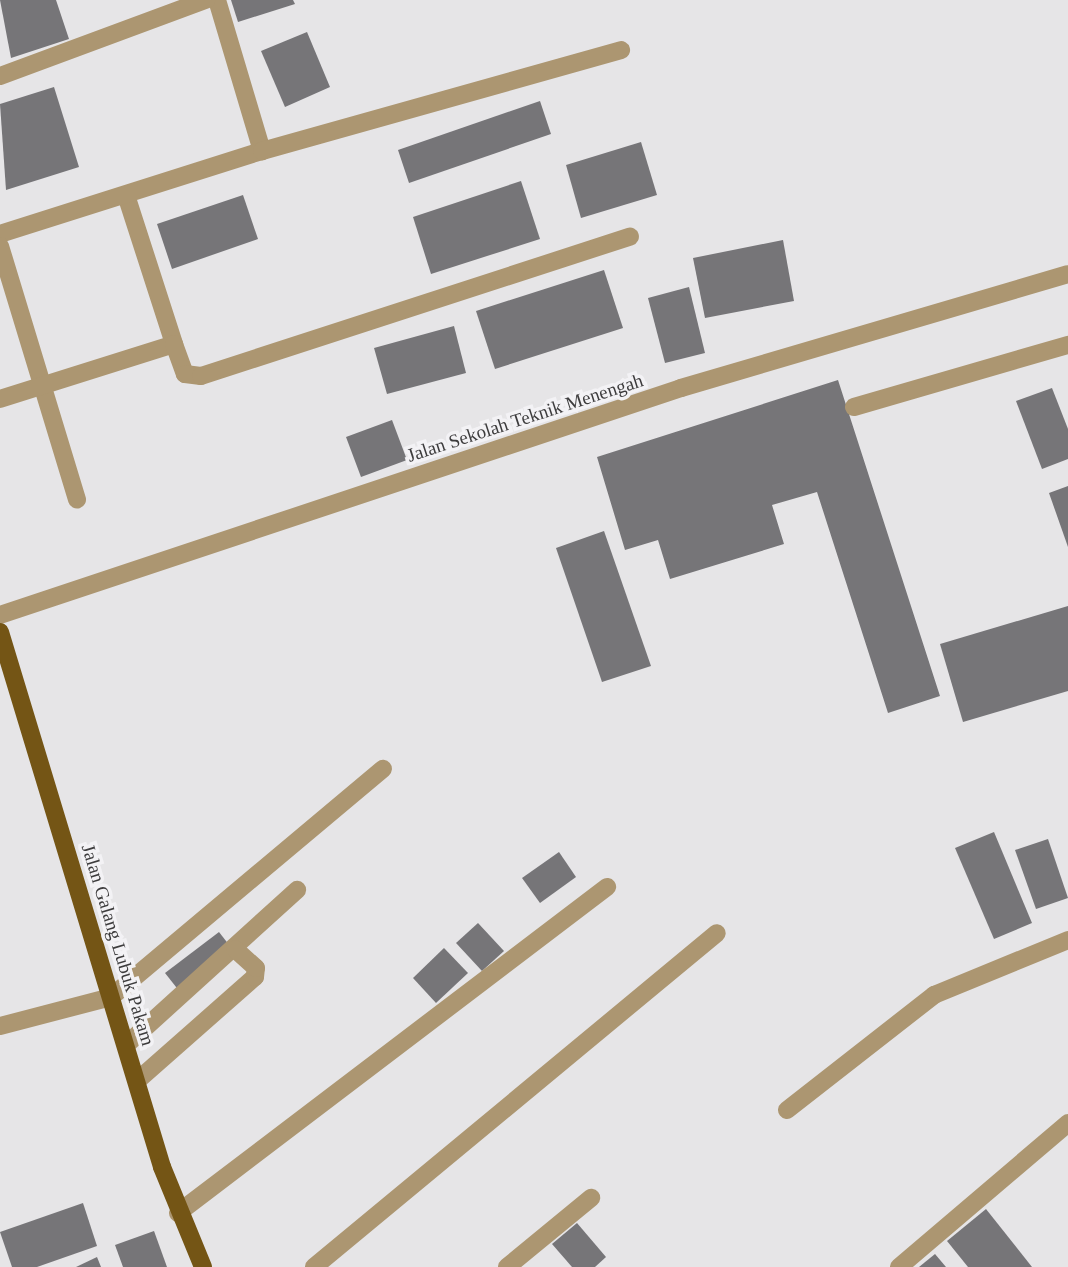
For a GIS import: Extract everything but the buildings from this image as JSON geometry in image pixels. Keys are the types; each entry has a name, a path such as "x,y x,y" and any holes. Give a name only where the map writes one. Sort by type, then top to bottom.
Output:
{"main road":[{"name":"Jalan Galang Lubuk Pakam","path":"0,632 178,1213 204,1267"}],"street":[{"path":"0,76 206,0"},
{"path":"217,0 262,151"},
{"path":"0,234 262,151 621,50"},
{"path":"126,195 186,374 201,376 630,237"},
{"path":"0,246 77,500"},
{"name":"Jalan Sekolah Teknik Menengah","path":"0,615 681,388 1068,275"},
{"path":"0,400 174,344"},
{"path":"854,407 1068,345"},
{"path":"0,1026 111,997 383,769"},
{"path":"178,1213 607,887"},
{"path":"126,1045 297,890"},
{"path":"314,1267 717,933"},
{"path":"787,1110 934,995 1068,940"},
{"path":"138,1080 255,977 257,968 234,949"},
{"path":"899,1267 1068,1123"},
{"path":"507,1267 591,1198"}]}
